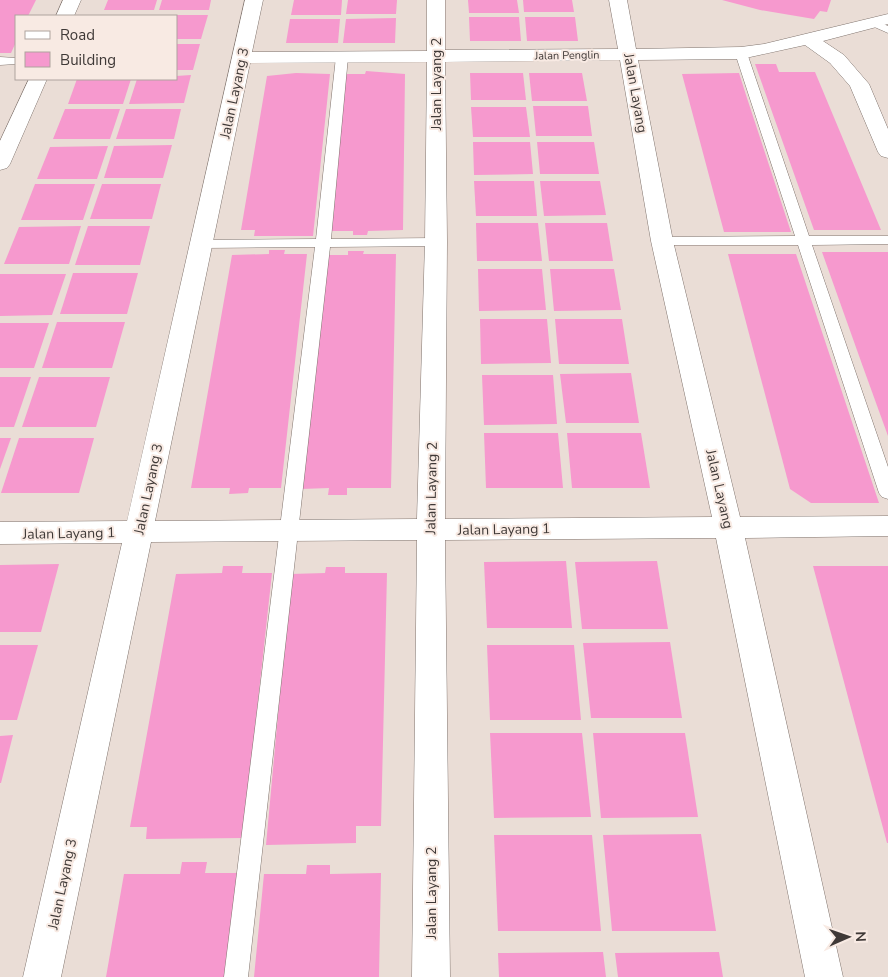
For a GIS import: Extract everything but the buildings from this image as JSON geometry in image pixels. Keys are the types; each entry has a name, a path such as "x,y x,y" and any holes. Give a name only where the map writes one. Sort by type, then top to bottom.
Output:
{"street":[{"path":"65,15 72,0"},
{"name":"Jalan Layang 3","path":"42,977 254,0"},
{"name":"Jalan Layang 2","path":"431,977 431,530 436,242 436,0"},
{"name":"Jalan Layang","path":"618,0 630,54 662,241 728,527 824,977"},
{"name":"Jalan Penglin","path":"241,58 741,53 883,24"},
{"path":"808,39 837,59 859,84 888,152"},
{"path":"0,164 38,80"},
{"name":"Jalan Layang 1","path":"0,533 888,526"}],"lane":[{"path":"741,53 888,492"},
{"path":"236,977 342,57"},
{"path":"0,61 15,61"},
{"path":"662,241 888,240"},
{"path":"201,244 436,242"}]}
